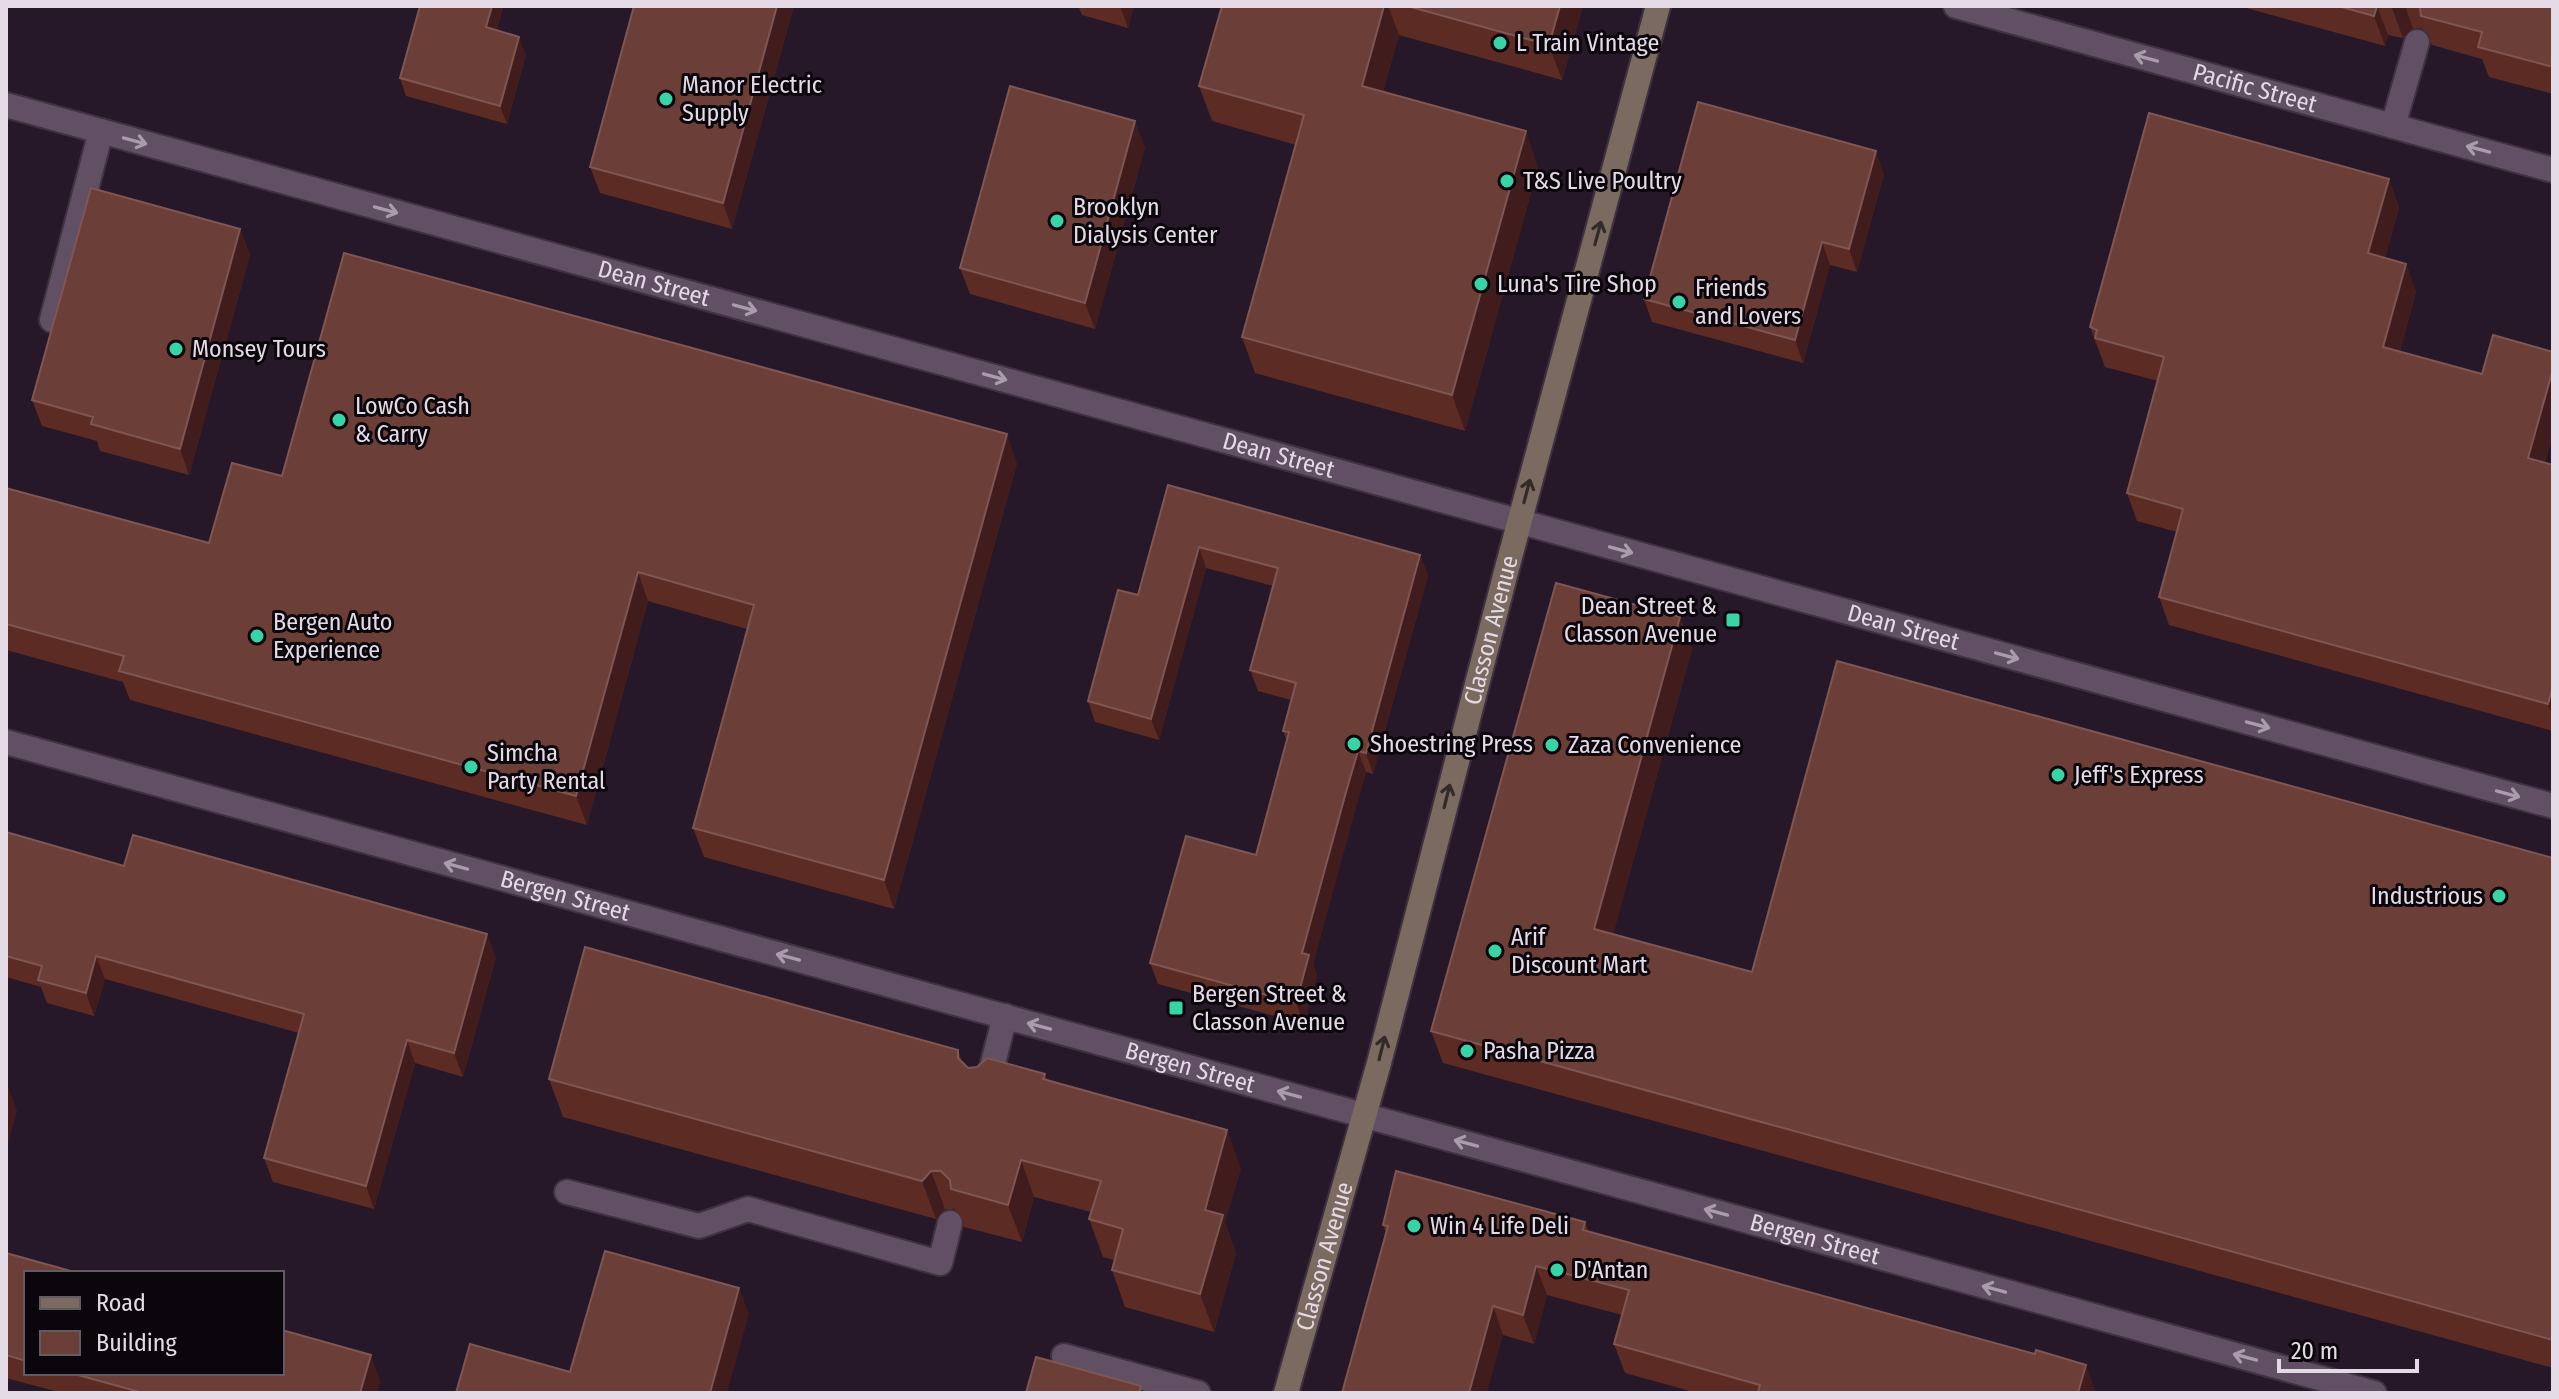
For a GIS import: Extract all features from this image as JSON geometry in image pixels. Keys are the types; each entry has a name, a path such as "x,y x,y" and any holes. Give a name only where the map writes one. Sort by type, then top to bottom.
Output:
{"street":[{"name":"Classon Avenue","path":"1286,1393 1365,1115 1519,522 1658,6"},
{"name":"Pacific Street","path":"1956,6 2553,170"},
{"path":"2393,126 2417,42"},
{"name":"Dean Street","path":"6,105 2553,806"},
{"path":"52,320 101,131"},
{"name":"Bergen Street","path":"6,742 2374,1393"},
{"path":"986,1091 1005,1016"},
{"path":"567,1192 699,1226 748,1209 940,1263 950,1223"},
{"path":"1064,1356 1198,1393"}],"building":[{"path":"420,6 492,6 486,27 519,37 500,106 400,78"},
{"path":"634,6 777,6 723,203 590,167"},
{"path":"1222,6 1384,6 1362,86 1526,131 1452,395 1242,337 1304,115 1199,86"},
{"path":"1407,6 1560,6 1549,45"},
{"path":"2338,6 2377,6 2374,16"},
{"path":"2419,6 2553,6 2553,67 2478,47 2482,32 2421,16"},
{"name":"Brooklyn Dialysis Center","path":"1010,86 1135,121 1085,303 960,268"},
{"path":"1698,102 1876,151 1849,249 1822,242 1795,340 1644,299"},
{"path":"2149,113 2389,179 2368,253 2406,264 2383,347 2482,374 2493,335 2553,352 2553,369 2528,458 2553,465 2553,686 2548,704 2159,597 2183,509 2127,493 2164,357 2095,338 2097,330 2090,327"},
{"path":"91,188 240,229 180,449 91,424 93,417 32,400"},
{"path":"344,253 1007,434 884,880 693,828 754,605 638,572 576,796 119,671 124,656 6,624 6,488 209,543 232,463 282,476"},
{"path":"1168,485 1420,555 1366,753 1358,751 1346,792 1302,953 1309,955 1296,1003 1150,963 1186,836 1256,855 1289,732 1283,731 1296,683 1250,670 1278,568 1199,547 1151,719 1088,701 1118,590 1138,595"},
{"path":"1556,583 1680,617 1594,929 1752,972 1837,661 2553,858 2553,1340 1431,1031"},
{"path":"6,832 124,866 133,835 487,934 454,1053 407,1040 366,1186 264,1158 304,1014 96,956 86,993 38,980 42,966 6,956"},
{"path":"585,947 958,1050 958,1058 968,1068 977,1067 987,1058 1045,1074 1043,1079 1227,1130 1205,1210 1223,1215 1200,1294 1112,1270 1123,1229 1089,1219 1101,1181 1021,1160 1008,1205 951,1189 950,1180 941,1171 931,1171 922,1181 549,1079"},
{"path":"1396,1171 1585,1222 1583,1230 2035,1354 2036,1350 2086,1365 2078,1393 1758,1393 1760,1385 1614,1344 1629,1290 1536,1266 1523,1315 1493,1306 1469,1393 1342,1393 1388,1226 1383,1225"},
{"path":"605,1251 739,1288 710,1393 456,1393 470,1344 570,1372"},
{"path":"6,1253 71,1271 24,1271 24,1360 6,1355"},
{"path":"284,1331 371,1355 360,1393 143,1393 78,1375 284,1375"},
{"path":"1036,1357 1141,1386 1139,1393 1026,1393"}],"place":[{"name":"L Train Vintage","path":"1500,43"},
{"name":"Manor Electric Supply","path":"666,99"},
{"name":"T&S Live Poultry","path":"1507,181"},
{"name":"Brooklyn Dialysis Center","path":"1057,221"},
{"name":"Luna's Tire Shop","path":"1481,284"},
{"name":"Friends and Lovers","path":"1679,302"},
{"name":"Monsey Tours","path":"176,349"},
{"name":"LowCo Cash & Carry","path":"339,420"},
{"name":"Dean Street & Classon Avenue","path":"1733,620"},
{"name":"Bergen Auto Experience","path":"257,636"},
{"name":"Shoestring Press","path":"1354,744"},
{"name":"Zaza Convenience","path":"1552,745"},
{"name":"Simcha Party Rental","path":"471,767"},
{"name":"Jeff's Express","path":"2058,775"},
{"name":"Industrious","path":"2499,896"},
{"name":"Arif Discount Mart","path":"1495,951"},
{"name":"Bergen Street & Classon Avenue","path":"1176,1008"},
{"name":"Pasha Pizza","path":"1467,1051"},
{"name":"Win 4 Life Deli","path":"1414,1226"},
{"name":"D'Antan","path":"1557,1270"}]}
